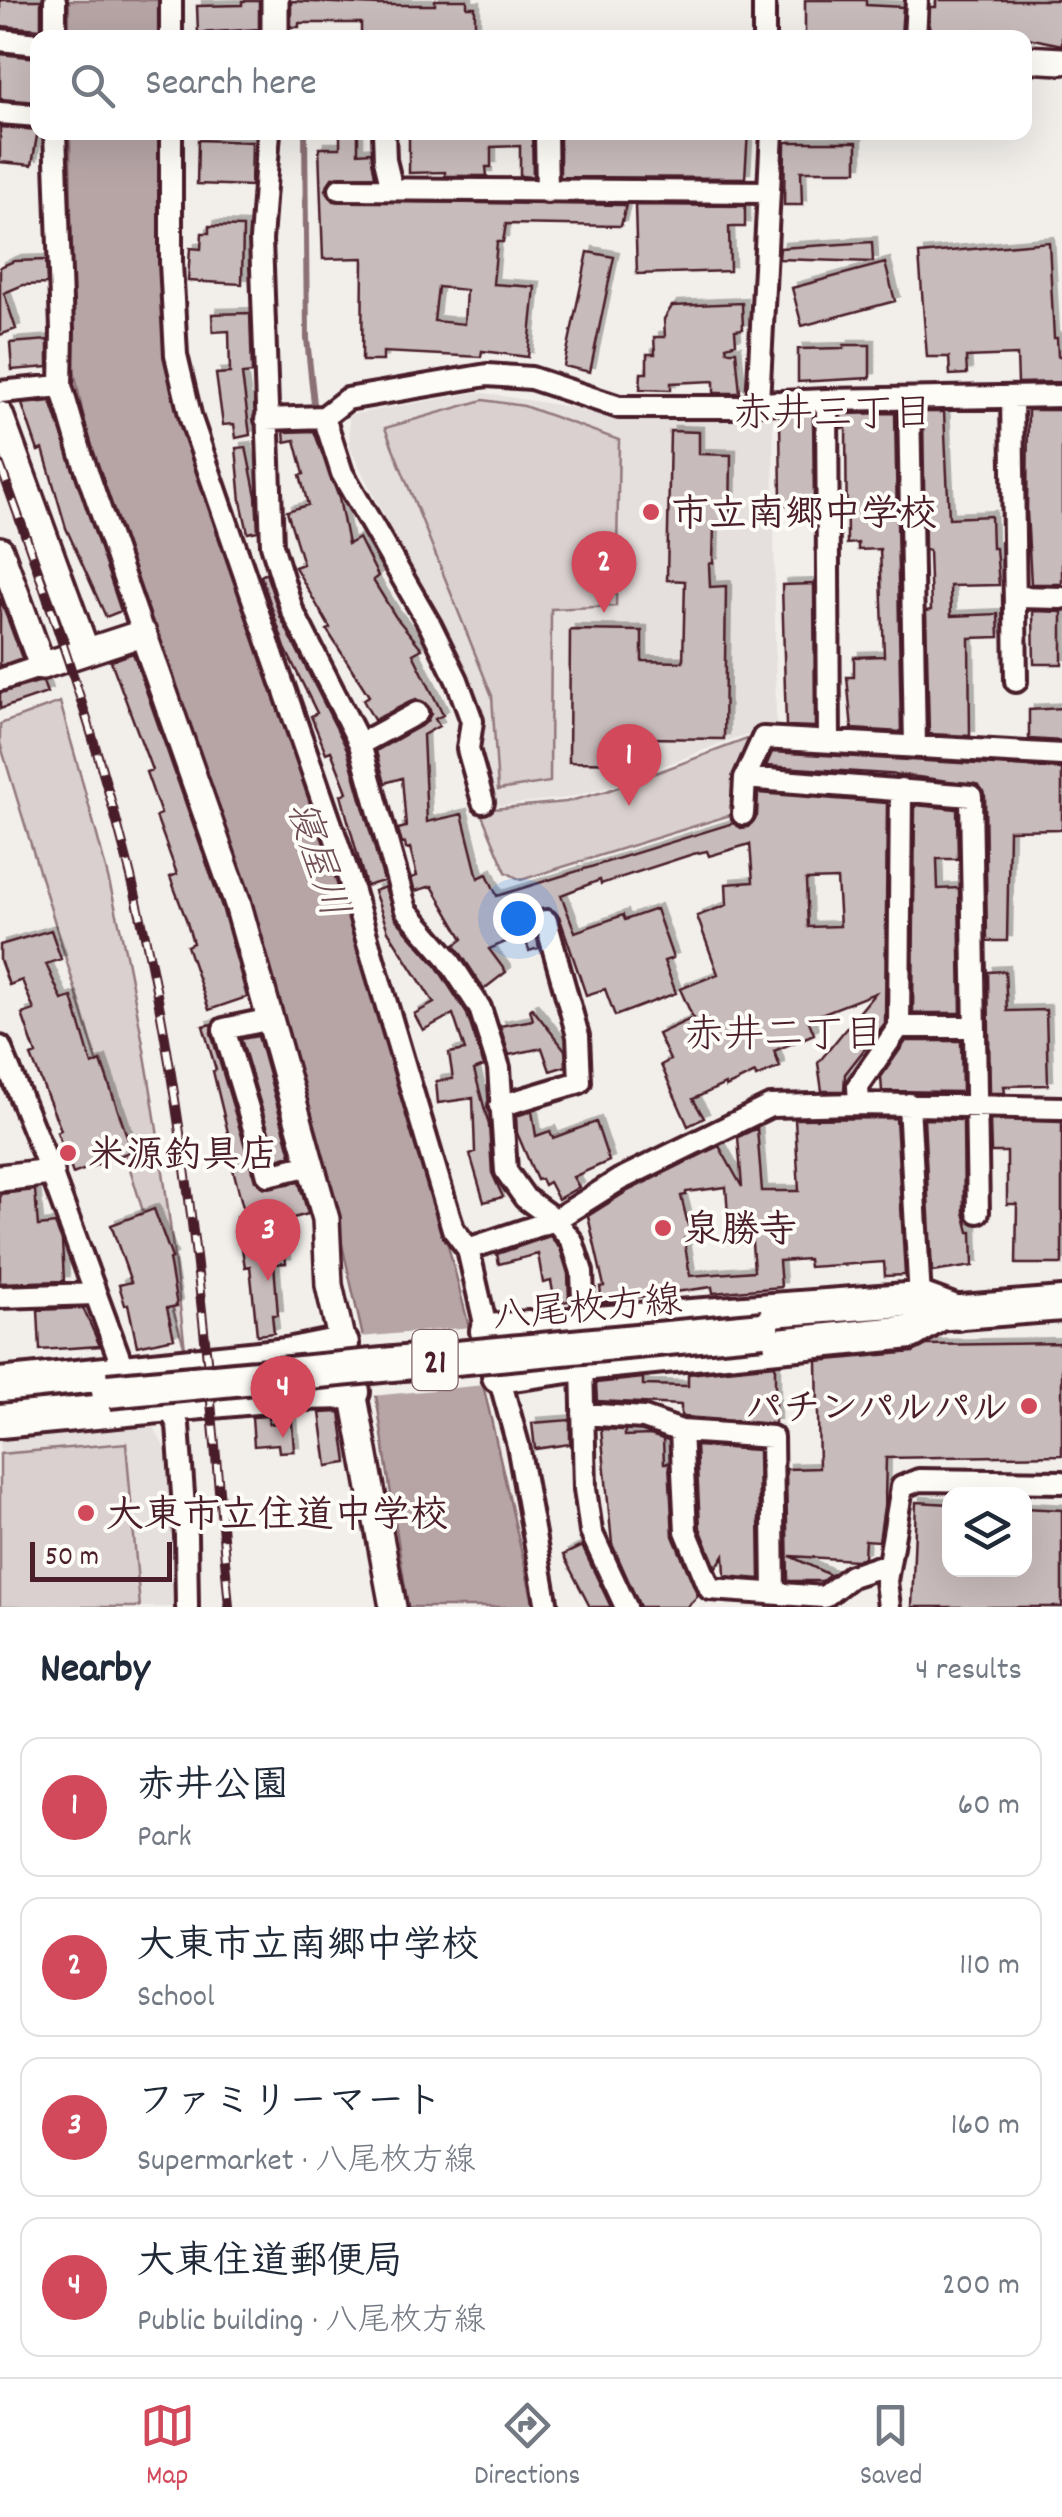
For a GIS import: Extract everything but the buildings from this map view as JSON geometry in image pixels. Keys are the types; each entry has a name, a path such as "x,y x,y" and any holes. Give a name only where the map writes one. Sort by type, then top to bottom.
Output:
{"main road":[{"name":"八尾枚方線","path":"0,1401 116,1381 763,1329 939,1308 1062,1304"},
{"path":"486,1331 939,1308"},
{"path":"499,1376 582,1364 910,1332 939,1308"},
{"path":"0,1386 116,1381 342,1344"},
{"path":"0,1421 298,1393 353,1392"}],"street":[{"path":"55,0 55,30"},
{"path":"171,30 172,0"},
{"path":"276,0 276,30"},
{"path":"764,0 764,30"},
{"path":"915,30 917,0"},
{"path":"0,40 30,43"},
{"path":"1032,59 1062,61"},
{"path":"0,113 30,115"},
{"path":"55,140 61,386 80,454 237,901 326,1219 329,1285 393,1607"},
{"path":"171,140 176,354 191,419 346,868 453,1229 468,1249 518,1444 547,1607"},
{"path":"268,140 260,240 272,545 292,610 360,744 406,910 446,956 486,1022 499,1068 506,1170 525,1198 555,1220 572,1241 582,1272 584,1325"},
{"path":"384,140 392,189"},
{"path":"546,140 548,192"},
{"path":"758,403 771,140"},
{"path":"340,189 768,192"},
{"path":"266,419 324,416 347,399 487,375 531,378 619,407 742,407 826,400 1062,396"},
{"path":"0,392 61,386"},
{"path":"1012,397 1016,681"},
{"path":"909,399 915,747"},
{"path":"826,400 829,740"},
{"path":"0,415 86,651"},
{"path":"324,416 342,473 457,680 472,721 468,749 484,802"},
{"path":"0,550 7,591 42,666"},
{"path":"1016,597 1062,598"},
{"path":"0,680 143,634"},
{"path":"360,744 417,713"},
{"path":"742,814 745,778 763,738 1062,755"},
{"path":"745,778 971,796 978,1212"},
{"path":"859,1104 858,1086 899,1027 901,789"},
{"path":"500,1106 580,1082 578,1036 546,921"},
{"path":"271,1019 224,1029 268,1175 311,1166"},
{"path":"899,1027 974,1027"},
{"path":"0,1046 51,1172 94,1294 116,1381"},
{"path":"910,1104 939,1308"},
{"path":"468,1249 555,1220 619,1180 770,1106 1062,1108"},
{"path":"0,1178 51,1172"},
{"path":"0,1297 94,1294"},
{"path":"582,1364 584,1489 591,1532 626,1607"},
{"path":"159,1406 173,1415 178,1426 187,1607"},
{"path":"583,1414 644,1418 681,1431 772,1437 774,1592"},
{"path":"681,1431 686,1531 710,1589 824,1597 851,1576 888,1564"},
{"path":"889,1607 886,1582 902,1487 918,1480 1062,1482"}],"shaded area":[{"path":"479,392 604,413 773,416 776,729 735,738 606,788 566,798 495,806 476,746 483,714 350,448 349,415"},
{"path":"483,400 524,406 619,440 616,606 551,609 550,782 498,790 492,696 385,428"},
{"path":"60,702 108,878 132,985 156,1121 185,1349 0,743 0,724"},
{"path":"758,735 737,813 521,880 506,872 479,808 491,804 493,809 566,802 607,791"},
{"name":"大東市立住道中学校","path":"148,1414 169,1458 176,1607 0,1607 0,1429"},
{"name":"大東市立住道中学校","path":"126,1443 140,1607 0,1607 0,1454"}],"water":[{"path":"69,0 158,0 158,30 69,30"},
{"name":"寝屋川","path":"70,140 159,140 162,328 180,423 334,876 421,1150 467,1320 534,1607 408,1607 376,1395 285,1017 235,859 158,650 85,425 73,365"}],"pier":[{"path":"472,1327 473,1337 361,1347 360,1337"},
{"path":"483,1374 484,1385 372,1396 371,1385"}],"waterway":[{"path":"305,140 307,339 314,404"}],"railway":[{"path":"0,465 97,751 152,970 196,1255 229,1607"}],"place":[{"name":"市立南郷中学校","path":"651,512"},
{"name":"大東市立南郷中学校","path":"604,613"},
{"name":"赤井公園","path":"629,806"},
{"name":"米源釣具店","path":"68,1153"},
{"name":"泉勝寺","path":"663,1228"},
{"name":"ファミリーマート","path":"268,1281"},
{"name":"パチンパルパル","path":"1029,1406"},
{"name":"大東住道郵便局","path":"283,1438"},
{"name":"大東市立住道中学校","path":"86,1513"}],"district":[{"name":"赤井三丁目","path":"833,411"},
{"name":"赤井二丁目","path":"784,1032"}]}
